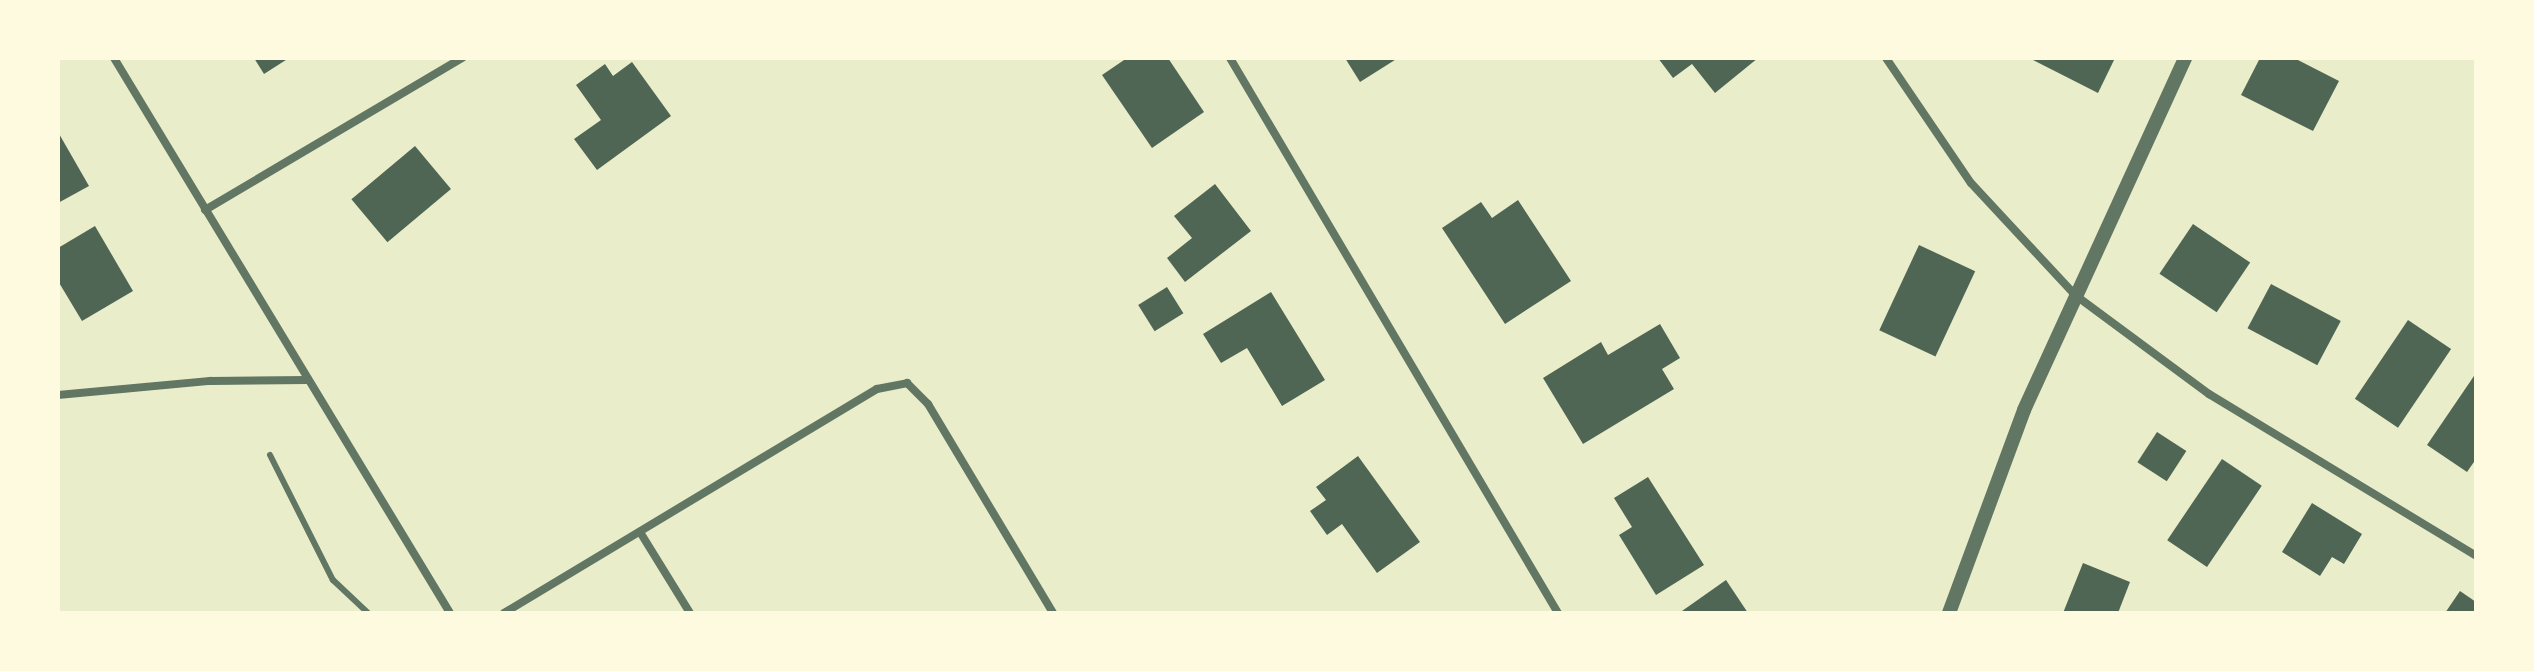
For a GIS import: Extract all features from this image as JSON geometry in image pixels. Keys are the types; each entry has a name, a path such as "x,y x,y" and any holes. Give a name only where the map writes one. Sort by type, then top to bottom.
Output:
{"street":[{"path":"114,58 450,613"},
{"path":"205,210 462,58"},
{"path":"1230,58 1558,613"},
{"path":"1886,58 1971,183 2075,295 2209,394 2476,556"},
{"path":"1949,613 2024,410 2185,58"},
{"path":"58,395 210,381 308,380"},
{"path":"504,613 877,389 907,383 928,404 1053,613"},
{"path":"640,532 690,613"}],"lane":[{"path":"270,455 333,580 368,613"}],"building":[{"path":"254,58 289,58 264,74"},
{"path":"1127,58 1168,58 1204,112 1152,148 1102,75"},
{"path":"1345,58 1398,58 1360,82"},
{"path":"1658,58 1758,58 1715,93 1692,64 1673,78"},
{"path":"2029,58 2115,58 2098,93"},
{"path":"2260,58 2294,58 2339,81 2313,131 2241,95"},
{"path":"632,62 671,116 597,170 574,139 601,120 576,85 605,64 613,76"},
{"path":"58,132 89,186 58,203"},
{"path":"415,146 451,189 387,242 351,199"},
{"path":"1215,184 1251,231 1185,282 1167,258 1192,238 1174,216"},
{"path":"1518,200 1571,281 1505,324 1442,228 1481,202 1492,218"},
{"path":"2193,224 2250,263 2217,312 2159,274"},
{"path":"95,226 133,291 82,321 58,281 58,248"},
{"path":"1919,245 1975,271 1935,356 1879,330"},
{"path":"2271,284 2341,321 2317,365 2248,328"},
{"path":"1167,287 1183,313 1155,331 1138,305"},
{"path":"1271,292 1325,380 1282,406 1247,348 1221,363 1203,334"},
{"path":"2408,320 2451,349 2398,428 2355,399"},
{"path":"1660,324 1680,358 1662,369 1674,389 1583,444 1543,378 1601,342 1608,355"},
{"path":"2474,376 2476,459 2467,472 2427,445"},
{"path":"2157,432 2186,451 2167,481 2137,462"},
{"path":"1358,456 1420,542 1377,573 1342,524 1327,535 1310,511 1326,500 1316,487"},
{"path":"2222,459 2262,486 2207,567 2167,540"},
{"path":"1648,477 1704,565 1656,595 1619,535 1632,527 1614,498"},
{"path":"2312,503 2362,534 2344,564 2332,557 2320,576 2282,552"},
{"path":"2083,563 2130,582 2118,613 2063,613"},
{"path":"1726,580 1748,613 1683,613 1682,611"},
{"path":"2460,591 2476,602 2476,613 2445,613"}]}
